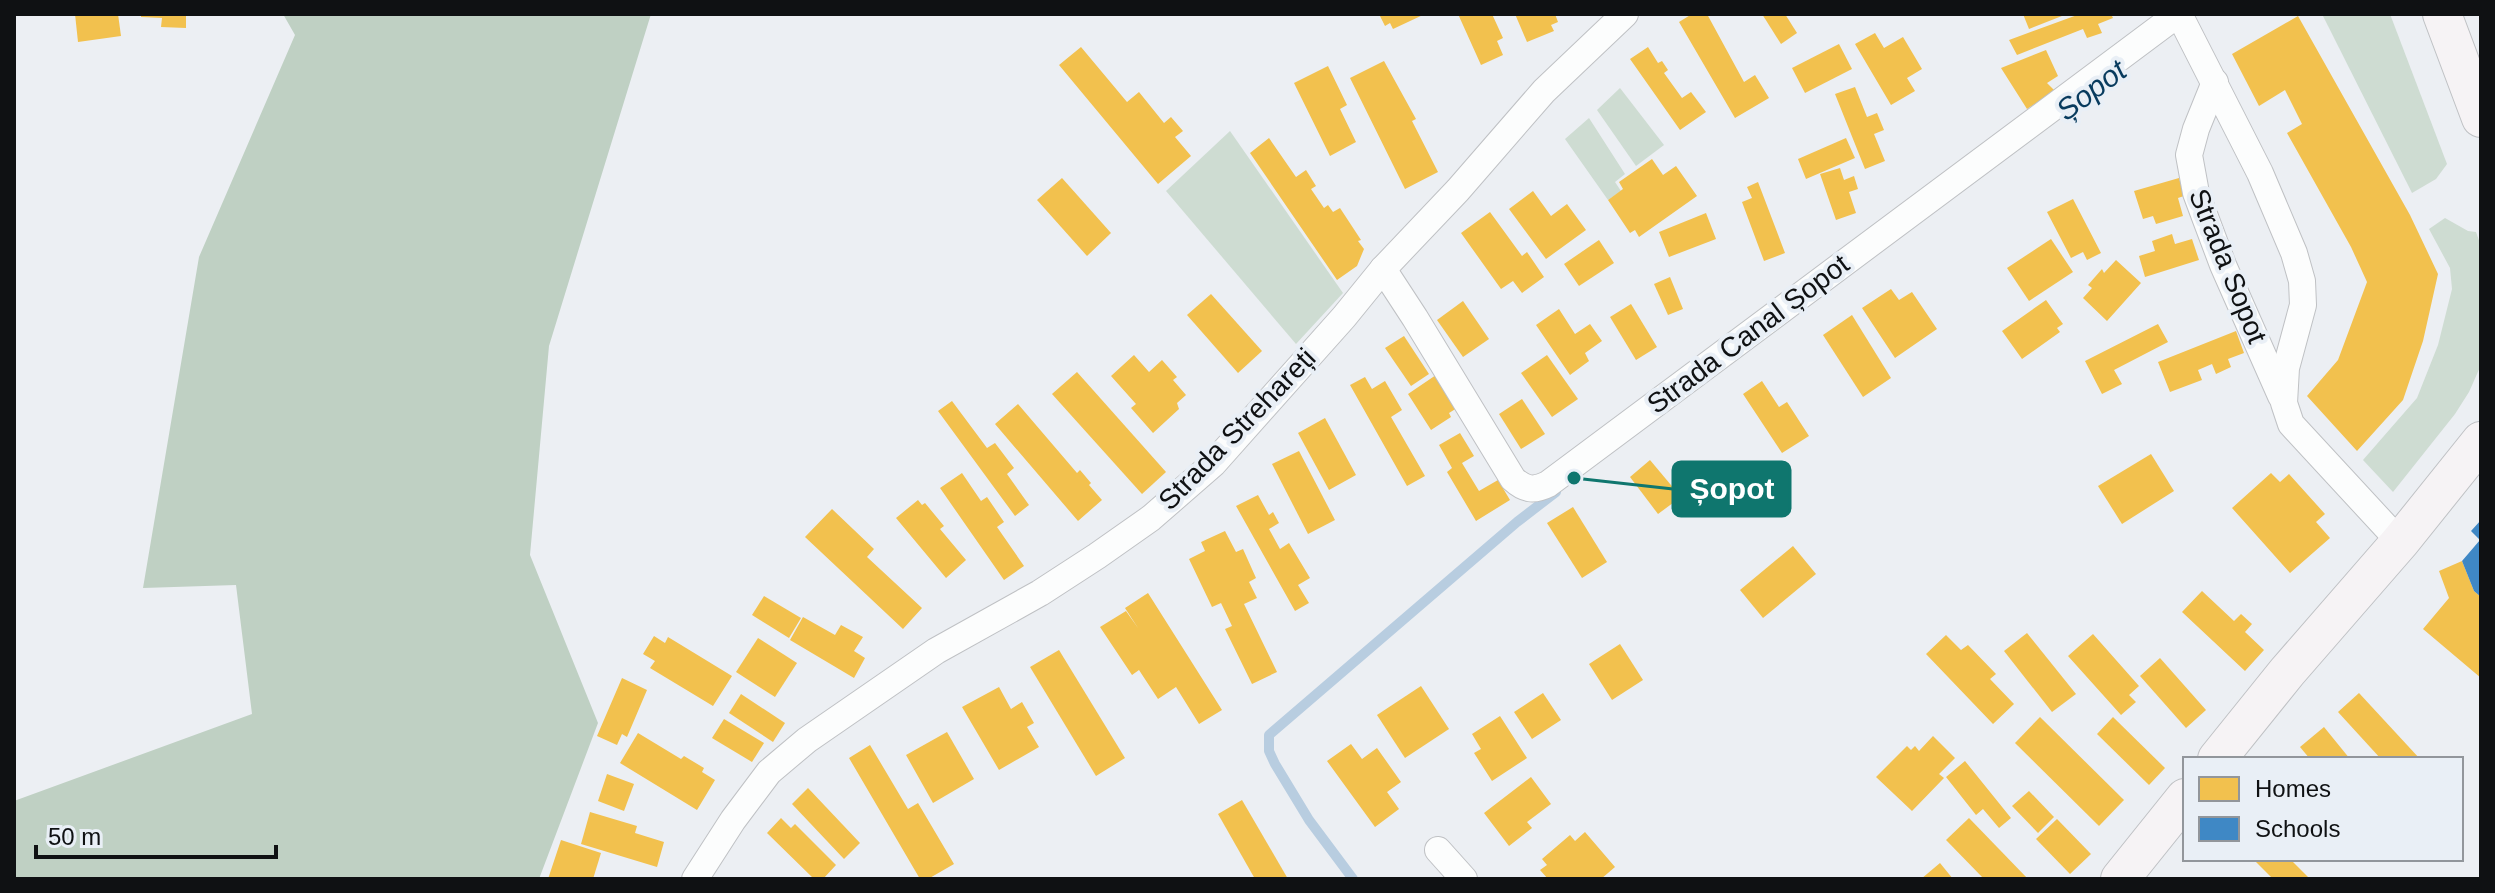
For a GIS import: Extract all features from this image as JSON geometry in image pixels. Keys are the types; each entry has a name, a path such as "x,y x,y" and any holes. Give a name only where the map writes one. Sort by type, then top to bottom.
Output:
{"main road":[{"path":"2442,14 2481,118"},
{"path":"2219,757 2480,444"},
{"path":"2120,879 2183,800"}],"street":[{"name":"Strada Strehareți","path":"695,879 769,772 807,740 936,651 1040,593 1151,518 1213,464 1544,91 1625,14"},
{"name":"Strada Canal Șopot","path":"1383,269 1513,479 1521,486 1537,489 1548,484 2179,14"},
{"name":"Strada Sopot","path":"2179,14 2260,173 2294,253 2302,281 2303,305 2286,368 2284,403"},
{"name":"Strada Sopot","path":"2215,82 2189,155 2196,193 2223,265 2291,424 2400,542"},
{"path":"1438,850 1464,879"}],"shaded area":[{"path":"2322,14 2390,14 2447,164 2436,179 2412,193"},
{"path":"1620,88 1664,145 1636,166 1597,110"},
{"path":"1589,118 1625,174 1615,182 1621,191 1608,200 1565,139"},
{"path":"1230,131 1343,293 1296,344 1166,191"},
{"path":"2445,218 2476,232 2481,246 2481,365 2455,414 2393,492 2363,460 2417,398 2438,345 2452,289 2450,268 2429,229"}],"green space":[{"path":"283,14 651,14 549,346 530,555 598,723 539,879 14,879 14,801 252,714 236,585 143,588 199,257 295,35"}],"building: Homes":[{"path":"75,14 118,14 121,36 78,42"},
{"path":"141,14 186,14 186,28 161,27 162,18 141,17"},
{"path":"1379,14 1425,14 1393,29 1390,23 1385,26"},
{"path":"1458,14 1492,14 1503,38 1497,41 1503,55 1481,65"},
{"path":"1515,14 1555,14 1558,22 1551,25 1554,31 1527,42"},
{"path":"1692,14 1707,14 1744,82 1755,75 1769,98 1735,118 1679,22"},
{"path":"1762,14 1785,14 1797,33 1781,44"},
{"path":"2023,14 2067,14 2029,29"},
{"path":"2080,14 2111,14 2113,18 2098,24 2102,33 2087,38 2083,29 2017,55 2009,40"},
{"path":"2298,16 2410,215 2438,274 2423,341 2403,400 2357,451 2307,396 2338,360 2367,282 2351,247 2287,133 2302,124 2285,90 2259,106 2232,54"},
{"path":"1875,33 1884,48 1903,37 1922,69 1907,78 1915,91 1891,105 1855,44"},
{"path":"1839,44 1852,69 1805,93 1792,68"},
{"path":"1081,47 1127,102 1139,92 1164,123 1171,117 1183,131 1175,137 1191,156 1158,184 1059,65"},
{"path":"1648,47 1658,63 1662,61 1668,70 1664,73 1682,98 1691,92 1706,112 1680,130 1630,59"},
{"path":"2046,50 2058,76 2047,83 2055,91 2027,109 2001,68"},
{"path":"1384,61 1416,119 1412,121 1438,172 1405,189 1350,78"},
{"path":"1328,66 1347,105 1340,109 1356,142 1330,156 1294,83"},
{"path":"1855,87 1867,117 1877,113 1884,130 1874,134 1885,161 1865,169 1835,94"},
{"path":"1269,138 1296,177 1306,170 1316,186 1311,189 1324,208 1328,205 1333,212 1340,208 1361,240 1358,241 1364,249 1357,266 1337,280 1250,153"},
{"path":"1846,138 1855,158 1806,179 1798,159"},
{"path":"1652,159 1663,175 1676,166 1697,196 1639,237 1635,230 1630,233 1608,200 1623,189 1619,182"},
{"path":"1840,168 1844,180 1854,176 1858,189 1849,192 1856,213 1836,220 1820,174"},
{"path":"1062,178 1111,233 1087,256 1037,200"},
{"path":"2179,178 2184,196 2178,198 2183,216 2156,224 2153,216 2143,219 2134,191"},
{"path":"1758,182 1785,253 1764,261 1742,202 1752,198 1747,187"},
{"path":"1533,191 1551,216 1567,204 1586,230 1546,259 1509,209"},
{"path":"2073,199 2101,253 2087,260 2083,252 2071,258 2047,212"},
{"path":"1490,212 1522,256 1527,252 1544,277 1522,293 1513,281 1501,289 1461,233"},
{"path":"1706,213 1716,239 1669,257 1659,232"},
{"path":"2172,234 2175,244 2192,239 2199,260 2145,277 2139,256 2155,251 2152,241"},
{"path":"2051,239 2073,272 2029,301 2007,268"},
{"path":"1599,240 1614,263 1579,286 1564,264"},
{"path":"2116,260 2141,283 2107,321 2083,298 2092,288 2088,285 2102,269 2104,273"},
{"path":"1670,277 1683,309 1668,315 1654,284"},
{"path":"1891,289 1899,300 1912,292 1937,329 1895,358 1862,308"},
{"path":"1211,294 1262,351 1238,373 1187,315"},
{"path":"2046,300 2063,324 2057,328 2060,332 2022,359 2002,331"},
{"path":"1463,301 1489,339 1463,357 1437,320"},
{"path":"1631,304 1657,347 1636,360 1610,317"},
{"path":"1559,309 1575,334 1590,324 1602,341 1585,353 1589,361 1570,375 1536,325"},
{"path":"1852,315 1891,378 1863,397 1823,335"},
{"path":"2158,324 2168,342 2114,370 2122,384 2102,394 2085,361"},
{"path":"2236,331 2244,353 2228,359 2231,367 2216,374 2212,364 2198,370 2202,380 2170,392 2158,362"},
{"path":"1404,336 1429,374 1411,386 1385,348"},
{"path":"1134,355 1149,372 1162,360 1177,377 1173,380 1186,395 1177,403 1179,409 1153,433 1131,408 1136,404 1111,376"},
{"path":"1547,355 1578,399 1552,417 1521,373"},
{"path":"1077,372 1166,472 1142,494 1052,394"},
{"path":"1436,375 1457,408 1449,413 1451,417 1431,430 1408,394"},
{"path":"1365,377 1372,389 1385,381 1402,410 1391,417 1425,476 1407,486 1350,385"},
{"path":"1762,381 1779,407 1787,402 1809,436 1782,453 1743,394"},
{"path":"1522,399 1545,434 1521,449 1499,414"},
{"path":"952,401 987,448 995,443 1014,468 1007,474 1029,505 1015,516 938,411"},
{"path":"1018,404 1077,473 1080,470 1102,500 1078,521 995,424"},
{"path":"1325,418 1356,475 1329,490 1298,433"},
{"path":"1460,433 1474,456 1462,463 1479,491 1498,480 1510,500 1476,521 1447,472 1452,468 1439,445"},
{"path":"1299,451 1335,520 1308,534 1272,464"},
{"path":"2151,454 2174,491 2122,524 2098,486"},
{"path":"1650,460 1681,497 1658,514 1630,477"},
{"path":"962,473 981,501 987,497 1004,522 997,527 1024,566 1004,580 940,488"},
{"path":"2271,473 2280,482 2289,474 2325,514 2316,522 2330,538 2290,573 2232,508"},
{"path":"1258,495 1269,515 1273,512 1279,523 1269,529 1280,549 1289,543 1310,578 1298,585 1309,603 1295,611 1236,506"},
{"path":"918,500 922,505 925,503 944,526 940,529 966,560 946,578 896,518"},
{"path":"1573,507 1607,562 1582,578 1547,523"},
{"path":"832,509 874,549 867,557 922,608 903,629 805,537"},
{"path":"1225,531 1236,552 1243,549 1256,578 1249,582 1257,598 1244,604 1277,672 1252,684 1225,629 1232,626 1221,603 1212,607 1189,559 1205,551 1201,542"},
{"path":"1793,546 1816,574 1763,618 1740,590"},
{"path":"2462,561 2474,591 2481,597 2481,678 2423,629 2449,598 2439,571"},
{"path":"2202,591 2234,621 2241,614 2252,624 2245,632 2264,650 2245,671 2182,612"},
{"path":"1148,593 1222,710 1199,724 1176,687 1158,699 1139,670 1132,675 1100,627 1126,611 1138,628 1125,608"},
{"path":"764,596 801,618 789,638 752,615"},
{"path":"803,617 835,635 841,625 863,637 854,651 865,658 854,678 790,640"},
{"path":"2027,633 2076,694 2052,712 2004,651"},
{"path":"2093,634 2139,686 2129,695 2136,702 2121,715 2068,656"},
{"path":"1946,635 1961,650 1968,645 1996,674 1990,679 2014,704 1993,724 1926,654"},
{"path":"654,636 665,643 668,637 732,676 713,706 650,668 655,661 643,654"},
{"path":"758,638 797,663 775,697 736,672"},
{"path":"1620,644 1643,680 1612,700 1589,664"},
{"path":"1059,650 1125,758 1096,776 1030,667"},
{"path":"2160,658 2206,710 2186,728 2140,676"},
{"path":"622,678 647,690 627,737 622,734 617,745 597,736"},
{"path":"1421,686 1449,729 1405,758 1377,715"},
{"path":"999,687 1011,709 1022,702 1034,723 1027,727 1039,747 999,770 962,707"},
{"path":"1543,693 1561,720 1532,739 1514,712"},
{"path":"2359,693 2418,757 2379,757 2338,712"},
{"path":"741,694 785,723 773,742 729,713"},
{"path":"1500,716 1527,758 1492,781 1474,753 1481,749 1472,734"},
{"path":"2040,717 2124,800 2099,826 2015,743"},
{"path":"2113,717 2165,768 2149,785 2097,734"},
{"path":"724,719 764,743 752,762 712,738"},
{"path":"2324,727 2348,757 2308,757 2300,747"},
{"path":"947,732 974,779 933,803 906,755"},
{"path":"638,733 681,759 684,756 704,768 702,772 715,780 697,810 620,763"},
{"path":"1933,736 1955,758 1939,774 1944,778 1912,811 1876,777 1907,746 1911,750 1915,746 1919,751"},
{"path":"1351,744 1362,759 1377,748 1401,782 1387,792 1399,809 1375,827 1327,761"},
{"path":"870,745 908,809 918,803 954,864 928,879 920,879 849,758"},
{"path":"1965,761 2011,818 1999,828 1983,809 1976,815 1946,777"},
{"path":"607,774 634,784 624,811 598,801"},
{"path":"1531,777 1551,804 1527,822 1532,828 1509,846 1484,813"},
{"path":"808,788 860,843 844,859 792,804"},
{"path":"2029,791 2054,817 2038,833 2012,806"},
{"path":"1242,800 1288,879 1255,879 1218,814"},
{"path":"590,812 637,826 635,833 664,842 657,867 581,844"},
{"path":"781,818 791,828 795,824 836,865 823,879 814,879 767,833"},
{"path":"1969,818 2028,879 1984,879 1946,840"},
{"path":"2057,819 2091,854 2070,874 2036,839"},
{"path":"1585,832 1615,867 1601,879 1548,879 1540,870 1547,865 1542,859 1570,835 1575,841"},
{"path":"561,840 601,853 593,879 548,879"},
{"path":"2255,861 2292,861 2310,879 2273,879"},
{"path":"1940,863 1953,879 1921,879"}],"building: Schools":[{"path":"2481,520 2481,597 2474,591 2462,561 2480,540 2471,531"}],"waterway":[{"name":"Șopot","path":"1353,879 1309,820 1275,764 1269,751 1269,735 1556,492"}],"place":[{"name":"Șopot","path":"1574,478"}]}
